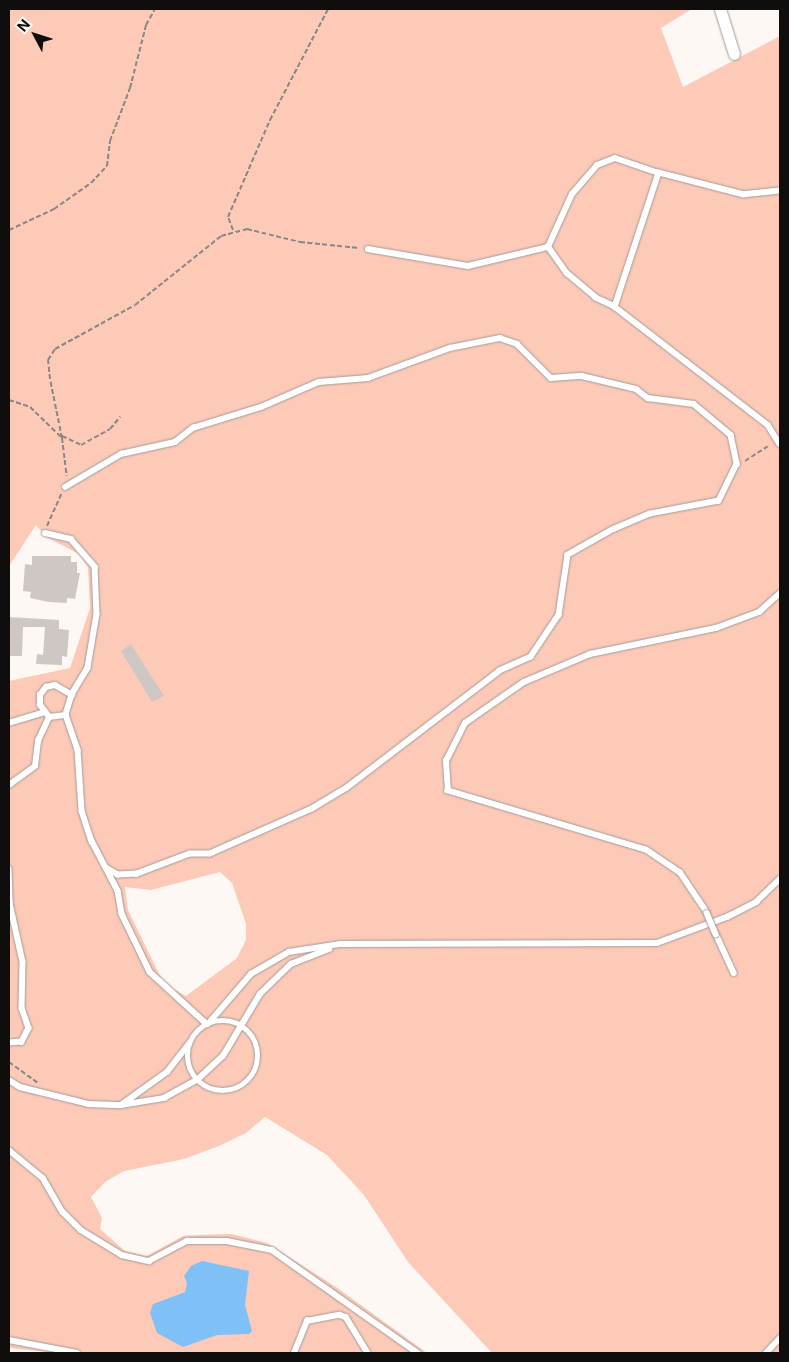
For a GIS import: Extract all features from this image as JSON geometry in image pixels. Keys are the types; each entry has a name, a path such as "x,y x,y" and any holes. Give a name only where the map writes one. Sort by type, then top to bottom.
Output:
{"street":[{"path":"720,9 734,54"}],"lane":[{"path":"548,246 572,194 597,165 615,158 659,173 744,196 780,191"},
{"path":"616,307 659,173"},
{"path":"368,249 468,266 548,246"},
{"path":"548,246 567,274 596,298 616,307 768,425 780,444"},
{"path":"65,487 121,454 174,442 193,428 252,411 319,382 368,378 450,348 500,338 517,344 551,378 582,376 636,389 648,398 694,404 731,435 737,464 719,501 650,514 572,551 564,565 564,596 559,615 531,657 500,671 410,744 347,788 312,810 210,854 190,854 137,874 118,875 107,869"},
{"path":"46,533 71,539 95,567 97,614 88,668 72,695 66,715 78,750 86,824 118,891 122,914 150,972 208,1024 231,1021 244,1027 257,1046 258,1060 249,1080 239,1087 218,1091 197,1080 190,1068 190,1043"},
{"path":"734,973 707,913 680,873 646,850 448,791 446,761 465,723 524,682 590,654 716,628 758,612 780,593"},
{"path":"66,715 50,717 44,712 40,695 46,688 55,685 72,695"},
{"path":"9,723 44,712"},
{"path":"9,785 35,766 38,741 50,717"},
{"path":"9,869 10,903 24,978 22,1008 29,1028 22,1042 9,1043"},
{"path":"121,1105 167,1072 251,974 288,952 340,944 658,943 727,917 756,902 780,879"},
{"path":"9,1080 38,1092 89,1104 121,1105 164,1098 197,1080 223,1056 244,1027 260,994 291,964 340,944"},
{"path":"9,1150 43,1178 63,1212 81,1230 122,1254 148,1261 187,1241 227,1241 272,1250 418,1353"},
{"path":"294,1353 307,1321 339,1315 346,1316 368,1353"},
{"path":"766,1353 780,1338"},
{"path":"9,1340 77,1353"}],"path":[{"path":"9,230 60,205 107,166 110,141 130,88 146,25 155,9"},
{"path":"234,230 228,217 270,120 328,9"},
{"path":"46,533 51,512 65,487 68,472 50,379 48,360 55,349 135,305 221,236 234,230 368,249"},
{"path":"9,400 30,407 61,436 81,445 110,429 120,417"},
{"path":"737,464 768,446"},
{"path":"9,1062 38,1082 38,1092"}],"shaded area":[{"path":"9,9 692,9 661,28 683,87 780,36 780,1350 777,1353 492,1353 408,1262 364,1195 327,1155 265,1117 246,1133 219,1146 184,1159 124,1171 105,1182 91,1197 102,1218 100,1229 125,1251 147,1256 183,1236 232,1234 267,1243 336,1287 427,1353 57,1353 9,1348 9,681 70,668 90,608 88,567 79,554 46,537 36,525 9,566","holes":["220,872 232,883 246,924 246,940 237,958 186,996 164,984 128,910 125,887 151,890"]}],"water":[{"path":"202,1261 249,1271 245,1305 252,1331 249,1334 217,1335 183,1347 157,1333 150,1313 153,1304 185,1292 187,1283 184,1276 191,1266"}],"building":[{"path":"32,556 71,556 71,562 77,562 77,573 80,573 75,599 67,598 67,603 49,602 30,598 31,592 23,591 25,564 32,565"},
{"path":"9,617 59,620 59,629 69,630 67,657 62,656 62,665 36,664 37,654 43,655 45,627 23,627 22,656 9,656"},
{"path":"131,644 164,696 152,702 121,651"}]}
